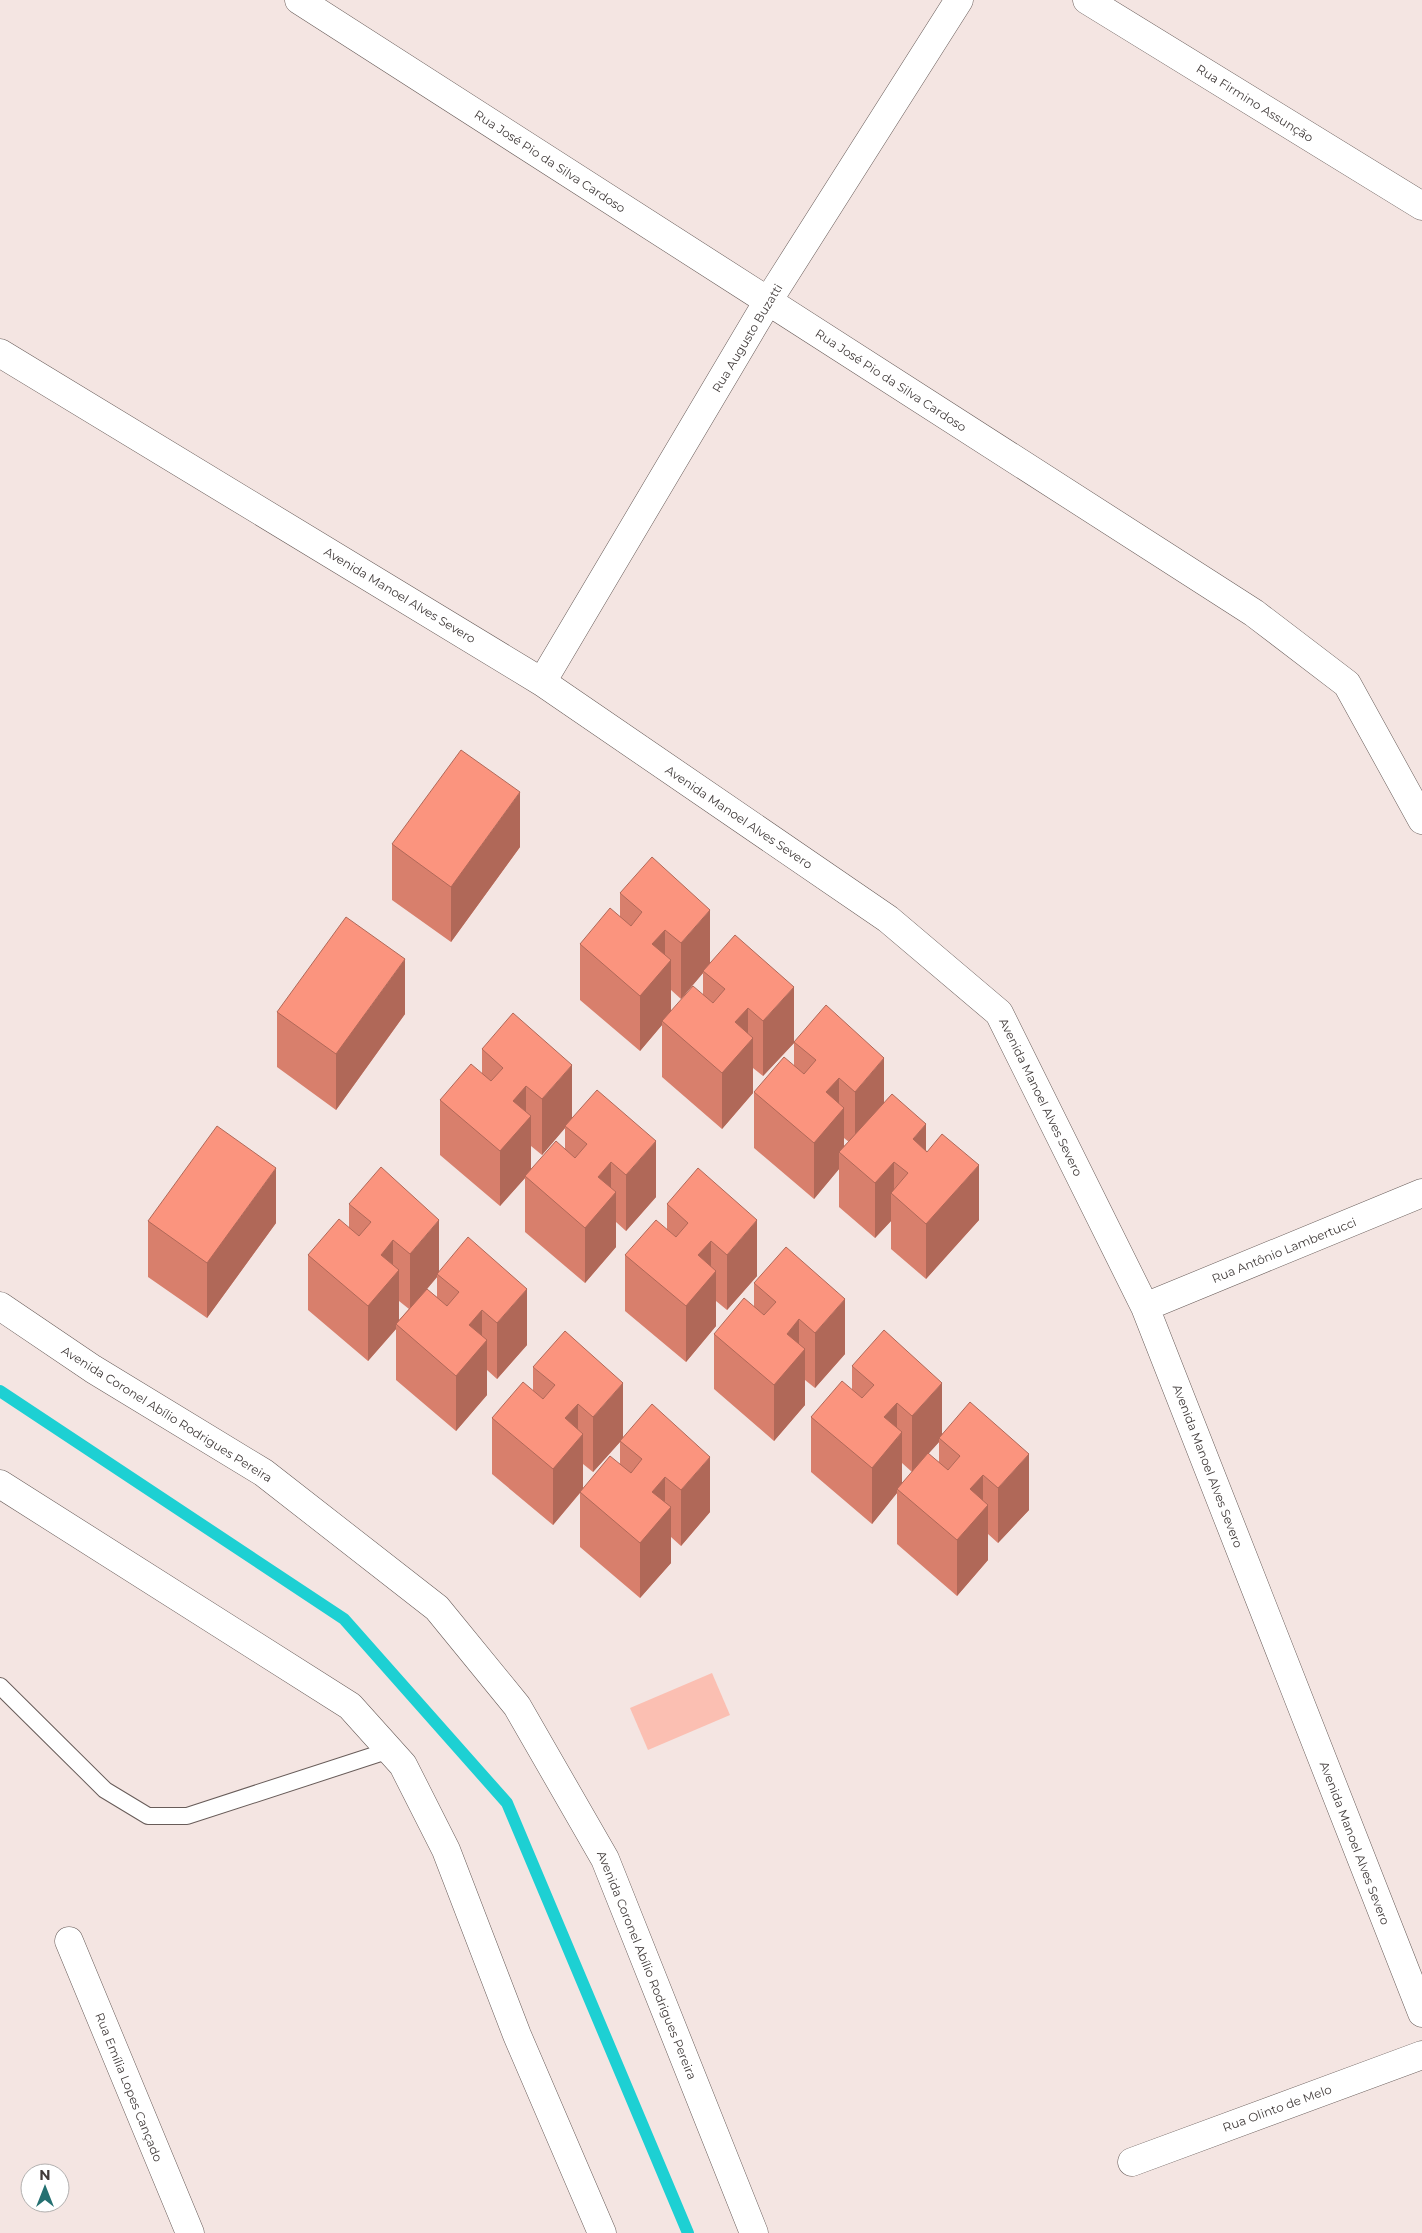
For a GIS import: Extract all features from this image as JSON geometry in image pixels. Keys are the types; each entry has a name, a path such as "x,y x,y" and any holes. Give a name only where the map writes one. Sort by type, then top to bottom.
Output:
{"street":[{"name":"Rua José Pio da Silva Cardoso","path":"299,0 1254,613 1347,684 1422,820"},
{"name":"Rua Augusto Buzatti","path":"542,682 768,301 959,0"},
{"name":"Rua Firmino Assunção","path":"1087,0 1422,206"},
{"name":"Avenida Manoel Alves Severo","path":"0,353 542,682 888,919 999,1013 1145,1307 1422,2013"},
{"name":"Rua Antônio Lambertucci","path":"1145,1307 1422,1193"},
{"name":"Avenida Coronel Abílio Rodrigues Pereira","path":"0,1306 93,1369 264,1473 437,1608 516,1706 606,1859 754,2233"},
{"path":"0,1484 350,1706 403,1765 446,1850 517,2035 602,2233"},
{"name":"Rua Emília Lopes Cançado","path":"69,1941 190,2233"},
{"name":"Rua Olinto de Melo","path":"1132,2162 1422,2054"}],"lane":[{"path":"0,1686 105,1790 148,1816 187,1816 390,1750"}],"shaded area":[{"path":"712,1673 730,1715 648,1750 630,1708"}],"building":[{"path":"461,750 520,792 451,887 392,844"},
{"path":"652,857 710,910 681,943 665,930 652,944 671,960 640,996 580,944 610,908 631,926 642,912 620,893"},
{"path":"346,917 405,959 336,1054 277,1012"},
{"path":"735,935 794,987 763,1021 748,1008 735,1022 753,1038 722,1073 662,1021 693,986 713,1003 725,989 703,971"},
{"path":"826,1005 884,1058 855,1092 839,1078 826,1092 844,1108 814,1143 754,1092 784,1057 804,1074 816,1060 794,1042"},
{"path":"513,1013 572,1065 542,1099 526,1086 513,1101 531,1116 500,1151 440,1100 471,1064 491,1081 503,1068 482,1049"},
{"path":"597,1090 656,1141 626,1175 611,1162 598,1177 616,1192 585,1228 525,1176 556,1141 575,1158 587,1144 565,1126"},
{"path":"892,1094 926,1124 913,1139 927,1152 942,1134 979,1165 926,1224 891,1193 908,1173 894,1162 875,1183 839,1152"},
{"path":"217,1126 276,1168 207,1263 148,1221"},
{"path":"381,1167 439,1220 410,1254 393,1240 381,1255 399,1270 368,1306 308,1255 339,1219 359,1236 371,1222 349,1204"},
{"path":"698,1168 757,1220 727,1255 711,1241 698,1255 716,1271 686,1306 625,1255 656,1220 676,1237 688,1223 667,1204"},
{"path":"468,1237 527,1289 497,1323 482,1310 469,1325 487,1340 456,1376 396,1324 427,1289 447,1306 459,1292 437,1274"},
{"path":"786,1247 845,1299 815,1333 799,1319 787,1334 805,1349 774,1385 714,1334 744,1298 764,1315 776,1302 754,1283"},
{"path":"884,1330 942,1383 912,1416 897,1403 884,1417 902,1432 872,1468 811,1417 842,1381 862,1398 874,1385 852,1366"},
{"path":"565,1331 623,1383 593,1417 578,1404 565,1418 583,1434 553,1469 492,1418 523,1382 543,1399 555,1385 533,1367"},
{"path":"970,1402 1029,1454 998,1488 983,1475 970,1489 988,1505 957,1540 897,1489 928,1453 948,1470 960,1456 939,1438"},
{"path":"652,1404 710,1457 681,1490 665,1477 652,1492 671,1507 640,1543 580,1492 610,1456 631,1473 642,1459 620,1441"}],"waterway":[{"path":"0,1391 344,1619 507,1803 688,2233"}]}
